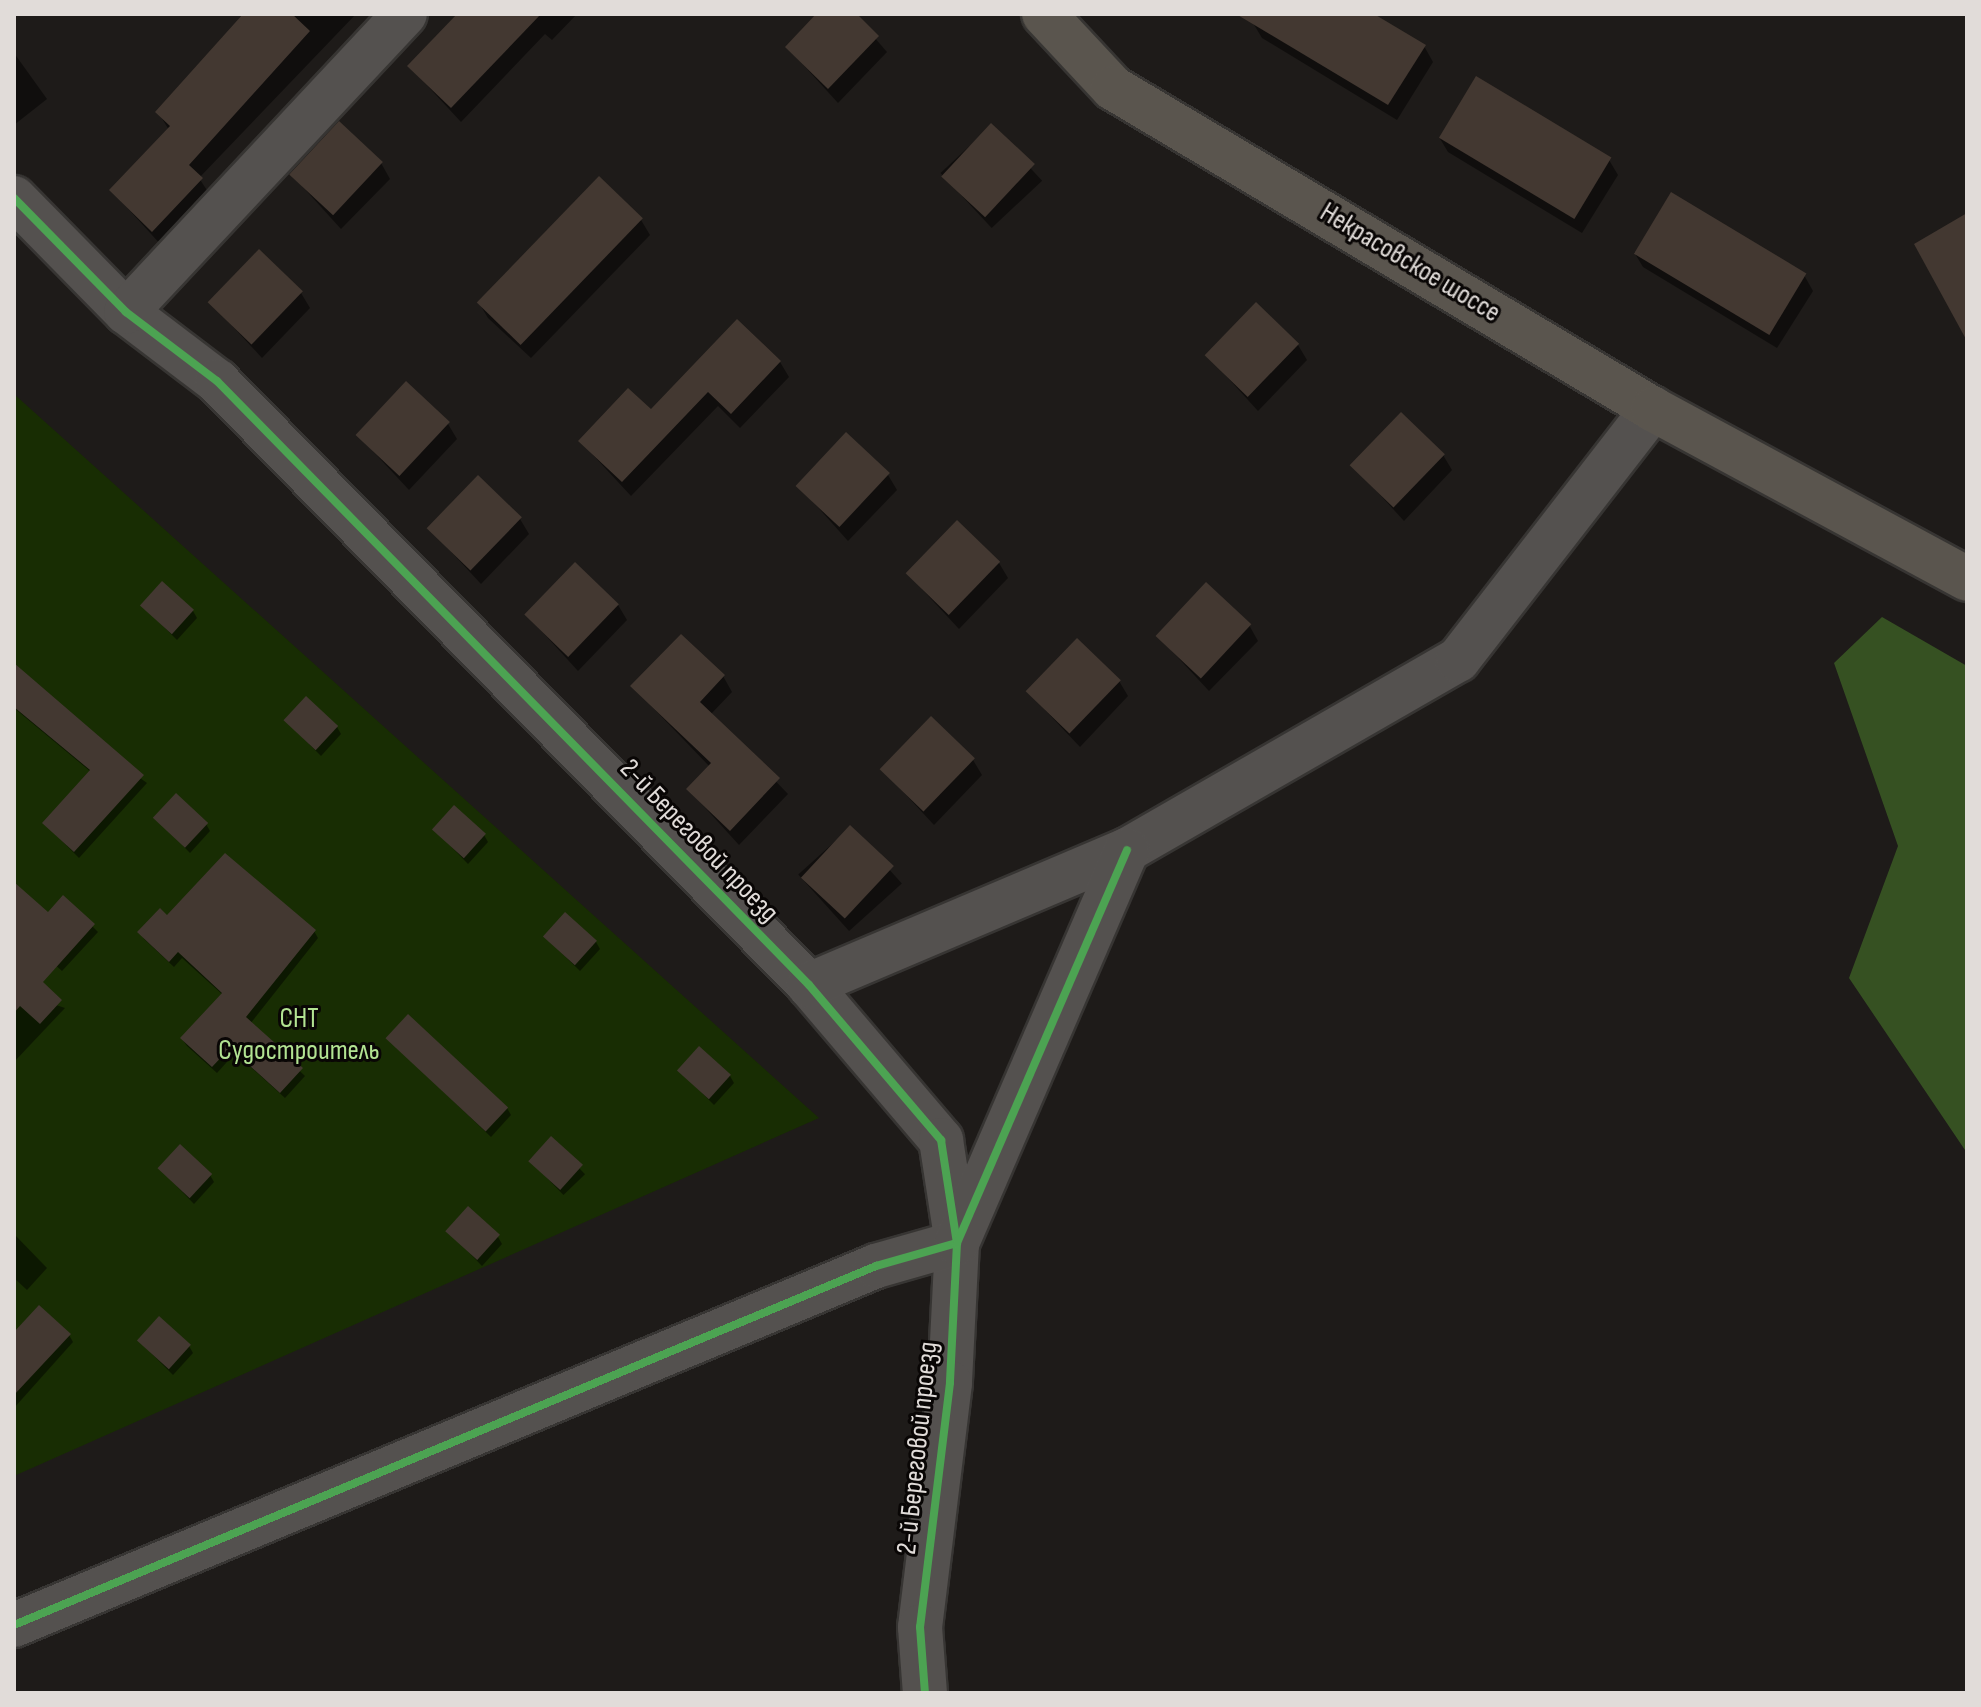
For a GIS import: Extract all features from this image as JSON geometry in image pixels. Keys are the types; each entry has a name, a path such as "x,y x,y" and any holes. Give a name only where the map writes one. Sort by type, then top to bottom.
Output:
{"main road":[{"name":"Некрасовское шоссе","path":"1044,14 1113,88 1653,409 1797,482 1967,579"}],"street":[{"path":"126,312 405,14"},
{"name":"2-й Береговой проезд","path":"14,198 126,312 217,381 809,985 941,1140 957,1243 950,1383 920,1627 925,1693"},
{"path":"809,985 1127,850 1458,660 1653,409"},
{"path":"14,1625 876,1266 957,1243 1127,850"}],"green space":[{"name":"СНТ Судостроитель","path":"14,394 819,1118 14,1476"},
{"path":"1882,617 1967,666 1967,1153 1849,978 1898,846 1834,663"}],"building":[{"path":"243,14 292,14 310,31 189,165 203,178 152,232 109,190 170,126 155,112"},
{"path":"457,14 541,14 451,108 407,66"},
{"path":"816,14 857,14 879,36 828,89 785,47"},
{"path":"1236,14 1374,14 1426,45 1388,105"},
{"path":"1476,76 1611,157 1574,219 1439,138"},
{"path":"339,121 383,162 333,215 289,174"},
{"path":"991,123 1035,164 985,217 941,176"},
{"path":"599,176 643,218 521,345 477,303"},
{"path":"1671,192 1806,273 1769,335 1634,254"},
{"path":"1967,213 1967,341 1914,244"},
{"path":"259,249 303,291 251,345 208,302"},
{"path":"1256,302 1299,344 1248,397 1205,355"},
{"path":"737,319 781,361 731,414 708,392 622,482 578,441 628,388 651,409"},
{"path":"406,381 450,422 399,476 356,435"},
{"path":"1401,412 1445,454 1393,508 1350,465"},
{"path":"846,432 890,473 839,527 796,486"},
{"path":"478,475 522,517 470,571 427,528"},
{"path":"957,520 1000,562 949,615 906,573"},
{"path":"575,562 619,604 568,657 524,615"},
{"path":"162,581 194,610 172,634 140,606"},
{"path":"1206,582 1251,624 1201,678 1156,636"},
{"path":"681,634 725,675 700,702 780,778 730,831 686,789 711,763 630,686"},
{"path":"1077,638 1121,680 1069,734 1026,691"},
{"path":"14,663 144,775 74,852 42,823 90,770 14,707"},
{"path":"306,696 338,726 316,750 283,720"},
{"path":"931,716 975,758 923,812 880,769"},
{"path":"176,793 208,823 185,848 153,818"},
{"path":"454,805 486,834 464,858 432,830"},
{"path":"850,825 894,866 845,919 801,878"},
{"path":"225,853 316,930 246,1017 303,1068 280,1093 230,1048 212,1067 180,1038 222,993 178,952 169,962 137,932 160,908 167,915"},
{"path":"14,882 48,912 63,895 95,924 43,982 62,1000 40,1024 20,1006 14,1013"},
{"path":"565,912 597,941 575,965 543,937"},
{"path":"408,1014 508,1107 486,1132 385,1038"},
{"path":"699,1046 731,1075 709,1099 677,1071"},
{"path":"551,1136 583,1165 560,1190 528,1161"},
{"path":"180,1144 212,1174 190,1198 157,1168"},
{"path":"468,1206 500,1235 477,1260 445,1231"},
{"path":"39,1305 71,1334 14,1395 14,1332"},
{"path":"159,1316 191,1345 169,1369 137,1341"}],"cycle path":[{"path":"14,198 126,312 217,381 809,985 941,1140 957,1243 950,1383 920,1627 925,1693"},
{"path":"14,1625 876,1266 957,1243 1127,850"}]}
